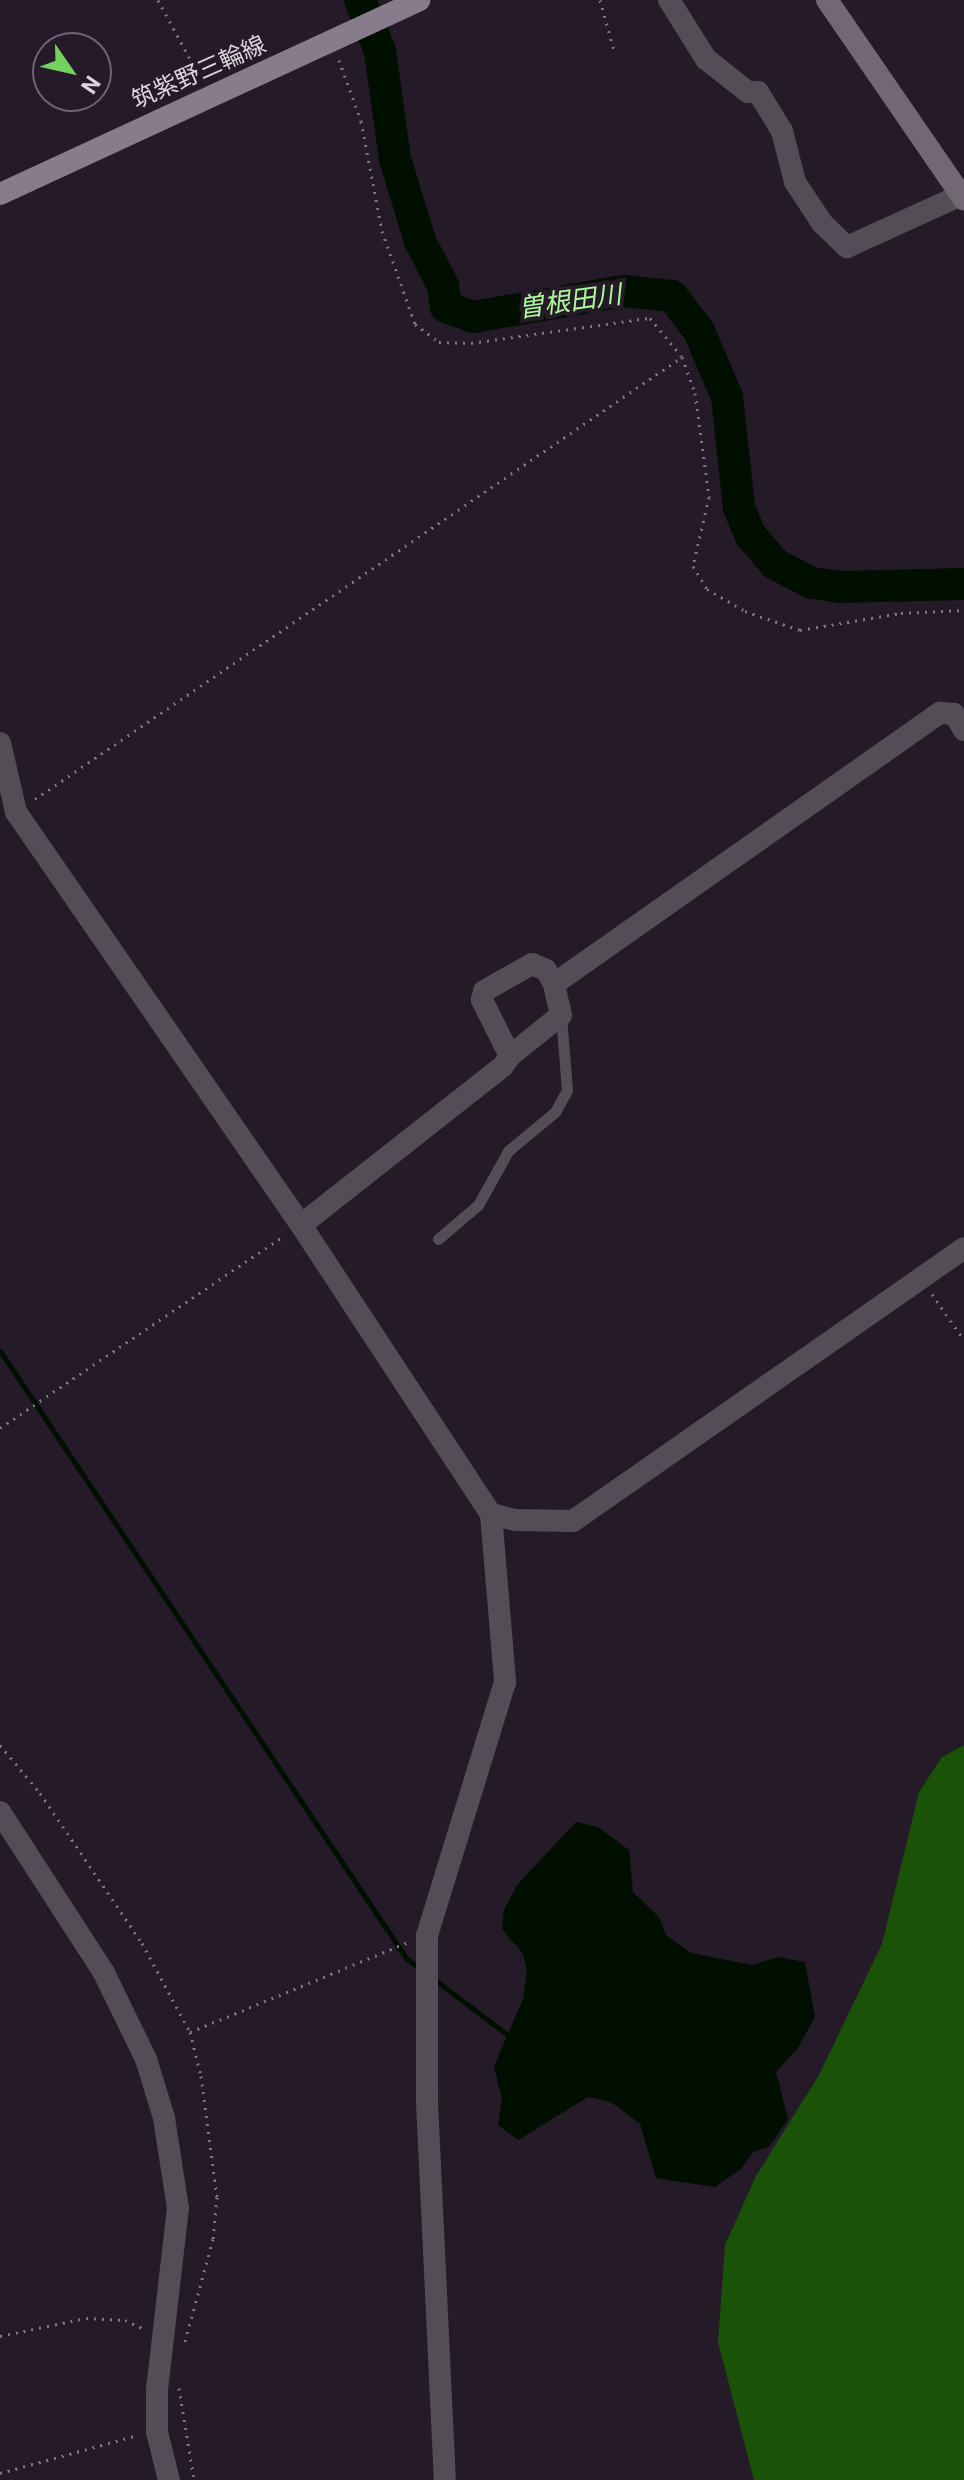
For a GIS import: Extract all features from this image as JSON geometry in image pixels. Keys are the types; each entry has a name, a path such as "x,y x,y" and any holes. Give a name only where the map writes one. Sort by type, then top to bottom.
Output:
{"main road":[{"path":"827,0 962,197"},
{"name":"筑紫野三輪線","path":"0,194 417,1"}],"street":[{"path":"671,0 706,59 748,92 758,92 782,131 795,182 822,223 847,247 962,197"},
{"path":"554,984 940,713 954,714 964,730"},
{"path":"0,743 16,812 301,1225 491,1514 505,1682 427,1935 445,2480"},
{"path":"301,1225 561,1015 554,984 546,970 532,964 484,991 482,1000 510,1056"},
{"path":"491,1514 515,1520 573,1521 964,1248"},
{"path":"0,1812 104,1973 146,2059 164,2118 178,2208 161,2337 157,2432 169,2480"}],"lane":[{"path":"438,1239 478,1205 508,1151 561,1101 567,1090 561,1015"}],"path":[{"path":"158,0 207,96"},
{"path":"600,0 614,50"},
{"path":"334,40 361,121 382,231 415,324 439,342 471,343 650,318 682,357 695,393 709,497 693,566 707,589 745,611 800,630 901,613 964,610"},
{"path":"16,812 682,357"},
{"path":"0,1428 301,1225"},
{"path":"920,1278 964,1340"},
{"path":"0,1745 40,1793 142,1943 190,2032 201,2076 217,2197 213,2239 182,2356"},
{"path":"190,2032 427,1935"},
{"path":"0,2336 109,2318 161,2337"},
{"path":"178,2381 194,2480"},
{"path":"0,2473 157,2432"}],"green space":[{"path":"964,1745 964,2480 754,2480 718,2342 725,2245 756,2176 819,2075 882,1944 919,1792 942,1757"}],"shaded area":[{"path":"576,1822 598,1827 629,1850 633,1892 659,1917 666,1935 691,1953 752,1965 778,1957 805,1962 815,2017 798,2048 776,2072 788,2119 769,2147 753,2152 742,2168 715,2187 656,2178 640,2124 611,2102 588,2097 518,2140 498,2125 502,2099 494,2066 523,1999 527,1972 523,1954 502,1929 504,1910 517,1885"}],"waterway":[{"name":"曽根田川","path":"360,0 380,51 395,159 420,241 443,286 446,307 473,317 623,291 672,296 699,331 727,397 739,508 751,536 775,564 812,583 839,587 964,584"},
{"path":"0,1351 406,1958 420,1969"},
{"path":"435,1980 513,2039"}]}
